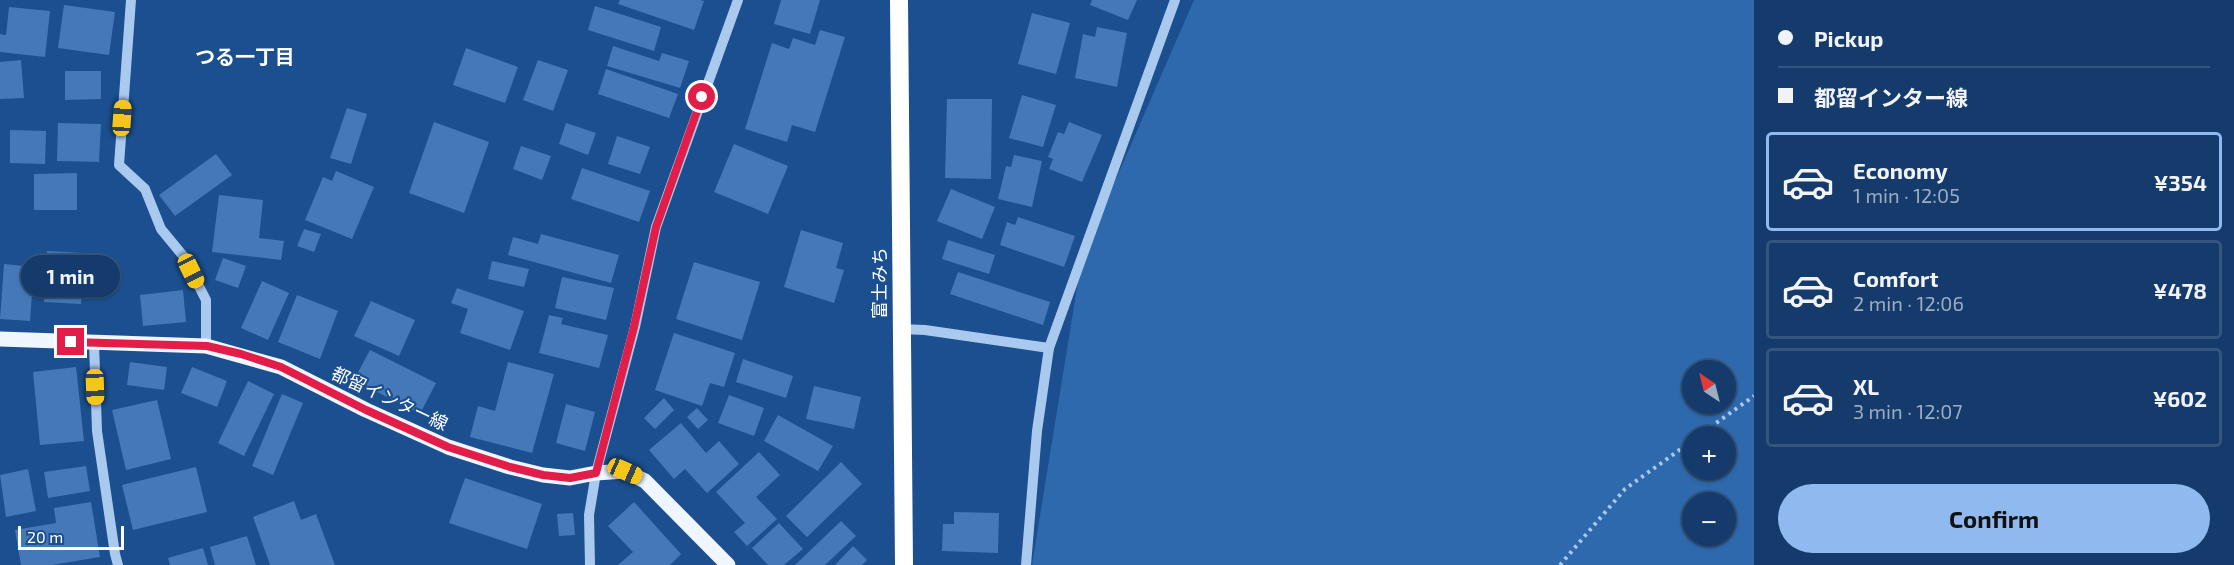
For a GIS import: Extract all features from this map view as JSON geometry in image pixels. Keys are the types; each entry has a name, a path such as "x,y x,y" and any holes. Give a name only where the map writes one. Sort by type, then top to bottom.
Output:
{"highway":[{"name":"富士みち","path":"899,0 900,329 904,565"}],"main road":[{"name":"都留インター線","path":"0,339 207,346 281,367 366,410 448,447 499,464 543,475 570,478 625,471 645,481 728,565"}],"street":[{"path":"131,0 119,165 145,189 161,229 184,256 206,300 207,346"},
{"path":"590,565 589,515 596,473 634,327 656,227 738,0"},
{"path":"1026,565 1037,431 1049,348 1175,0"},
{"path":"900,329 925,330 1049,348"},
{"path":"94,343 97,431 118,565"}],"path":[{"path":"1712,426 1754,396"},
{"path":"1560,565 1625,489 1682,448"}],"shaded area":[{"path":"1194,0 1754,0 1754,565 1032,565 1082,257"}],"building":[{"path":"620,0 704,1 694,30 618,4"},
{"path":"781,0 820,0 810,34 774,24"},
{"path":"1092,0 1137,0 1128,20 1090,5"},
{"path":"64,5 115,12 109,55 58,48"},
{"path":"595,6 661,27 654,51 588,30"},
{"path":"9,7 50,11 45,57 0,52 0,34 6,35"},
{"path":"1032,13 1070,23 1056,74 1018,64"},
{"path":"1097,27 1127,33 1117,87 1075,78 1083,34 1095,37"},
{"path":"820,30 845,37 815,132 792,125 787,142 745,129 772,43 789,49 793,38 815,45"},
{"path":"613,46 659,61 662,53 689,61 680,88 607,66"},
{"path":"466,48 518,67 505,103 453,85"},
{"path":"21,60 24,98 0,99 0,62"},
{"path":"538,60 568,70 553,111 523,100"},
{"path":"606,69 678,94 669,118 598,94"},
{"path":"65,71 101,71 101,99 65,100"},
{"path":"1022,95 1056,105 1043,147 1009,138"},
{"path":"947,99 992,99 991,179 945,178"},
{"path":"347,108 367,114 351,164 330,158"},
{"path":"434,122 489,142 464,213 409,193"},
{"path":"1069,122 1102,135 1082,182 1049,169 1053,159 1048,157 1058,132 1064,134"},
{"path":"58,123 101,124 99,162 57,161"},
{"path":"566,123 596,133 588,155 559,144"},
{"path":"10,130 46,131 45,164 10,163"},
{"path":"617,136 650,147 640,174 608,164"},
{"path":"734,144 788,166 768,214 714,192"},
{"path":"521,146 551,156 542,180 513,169"},
{"path":"216,154 232,175 175,216 159,195"},
{"path":"1014,155 1042,161 1032,207 998,199 1006,166 1011,167"},
{"path":"582,168 650,191 639,222 571,199"},
{"path":"336,171 374,187 352,239 305,220 323,177 332,181"},
{"path":"77,173 77,210 34,210 34,174"},
{"path":"951,189 995,207 982,239 937,221"},
{"path":"219,195 263,200 259,238 284,241 281,260 212,252"},
{"path":"1018,217 1075,236 1064,267 1000,245 1007,222 1015,225"},
{"path":"304,229 321,234 314,252 297,246"},
{"path":"801,230 843,243 836,268 844,270 834,303 784,287"},
{"path":"541,234 619,255 611,283 508,255 513,237 538,244"},
{"path":"948,240 995,255 989,274 942,259"},
{"path":"47,251 84,253 81,304 44,302"},
{"path":"223,258 246,266 238,288 215,280"},
{"path":"492,261 529,269 524,287 488,279"},
{"path":"694,262 760,282 742,340 676,319"},
{"path":"4,264 34,267 30,321 0,319"},
{"path":"958,272 1050,302 1043,325 950,294"},
{"path":"562,277 614,288 606,320 555,308"},
{"path":"262,281 289,293 268,340 241,328"},
{"path":"457,288 524,311 510,350 460,333 468,309 451,303"},
{"path":"183,290 186,322 143,326 140,295"},
{"path":"297,295 338,311 320,359 278,342"},
{"path":"371,301 415,320 399,356 354,336"},
{"path":"549,315 563,318 561,324 608,335 599,368 539,353"},
{"path":"674,333 735,353 724,387 710,383 702,406 655,390"},
{"path":"370,350 436,383 420,414 354,380"},
{"path":"743,359 793,376 786,398 736,382"},
{"path":"130,362 167,367 164,390 127,385"},
{"path":"508,362 554,374 532,453 470,437 478,406 495,411"},
{"path":"76,367 84,441 40,445 33,372"},
{"path":"192,367 227,381 217,407 181,393"},
{"path":"248,381 274,394 244,456 218,443"},
{"path":"814,386 861,397 854,429 806,419"},
{"path":"282,394 303,403 273,475 252,466"},
{"path":"729,395 764,408 754,436 718,423"},
{"path":"664,398 674,410 655,429 644,418"},
{"path":"157,400 171,459 126,470 112,410"},
{"path":"566,404 595,412 585,451 556,443"},
{"path":"697,408 708,420 698,429 687,417"},
{"path":"778,415 833,446 818,471 764,441"},
{"path":"681,423 706,453 719,441 739,464 707,493 685,469 674,479 649,450"},
{"path":"759,452 780,475 756,497 777,519 747,546 734,532 745,523 716,492"},
{"path":"841,462 862,484 807,537 786,516"},
{"path":"86,466 90,491 48,498 44,472"},
{"path":"196,467 207,512 133,530 122,485"},
{"path":"28,469 36,511 6,517 0,475"},
{"path":"465,478 542,504 527,549 449,523"},
{"path":"294,501 301,520 316,514 335,565 270,565 253,517"},
{"path":"91,502 100,557 52,565 21,565 15,530 56,523 54,508"},
{"path":"634,502 681,554 670,565 618,565 633,552 608,526"},
{"path":"954,512 999,513 998,553 942,551 943,524 954,524"},
{"path":"573,513 575,535 559,536 557,514"},
{"path":"841,521 856,536 825,565 795,565"},
{"path":"779,523 803,549 784,565 768,565 752,548"},
{"path":"247,536 256,565 215,565 210,547"},
{"path":"853,546 867,560 862,565 835,565"},
{"path":"203,548 208,565 170,565 168,558"}],"district":[{"name":"つる一丁目","path":"245,56"}],"route":[{"path":"71,342 207,346 241,354 281,367 366,410 448,447 543,475 570,478 596,473 634,327 656,227 702,97"}]}
